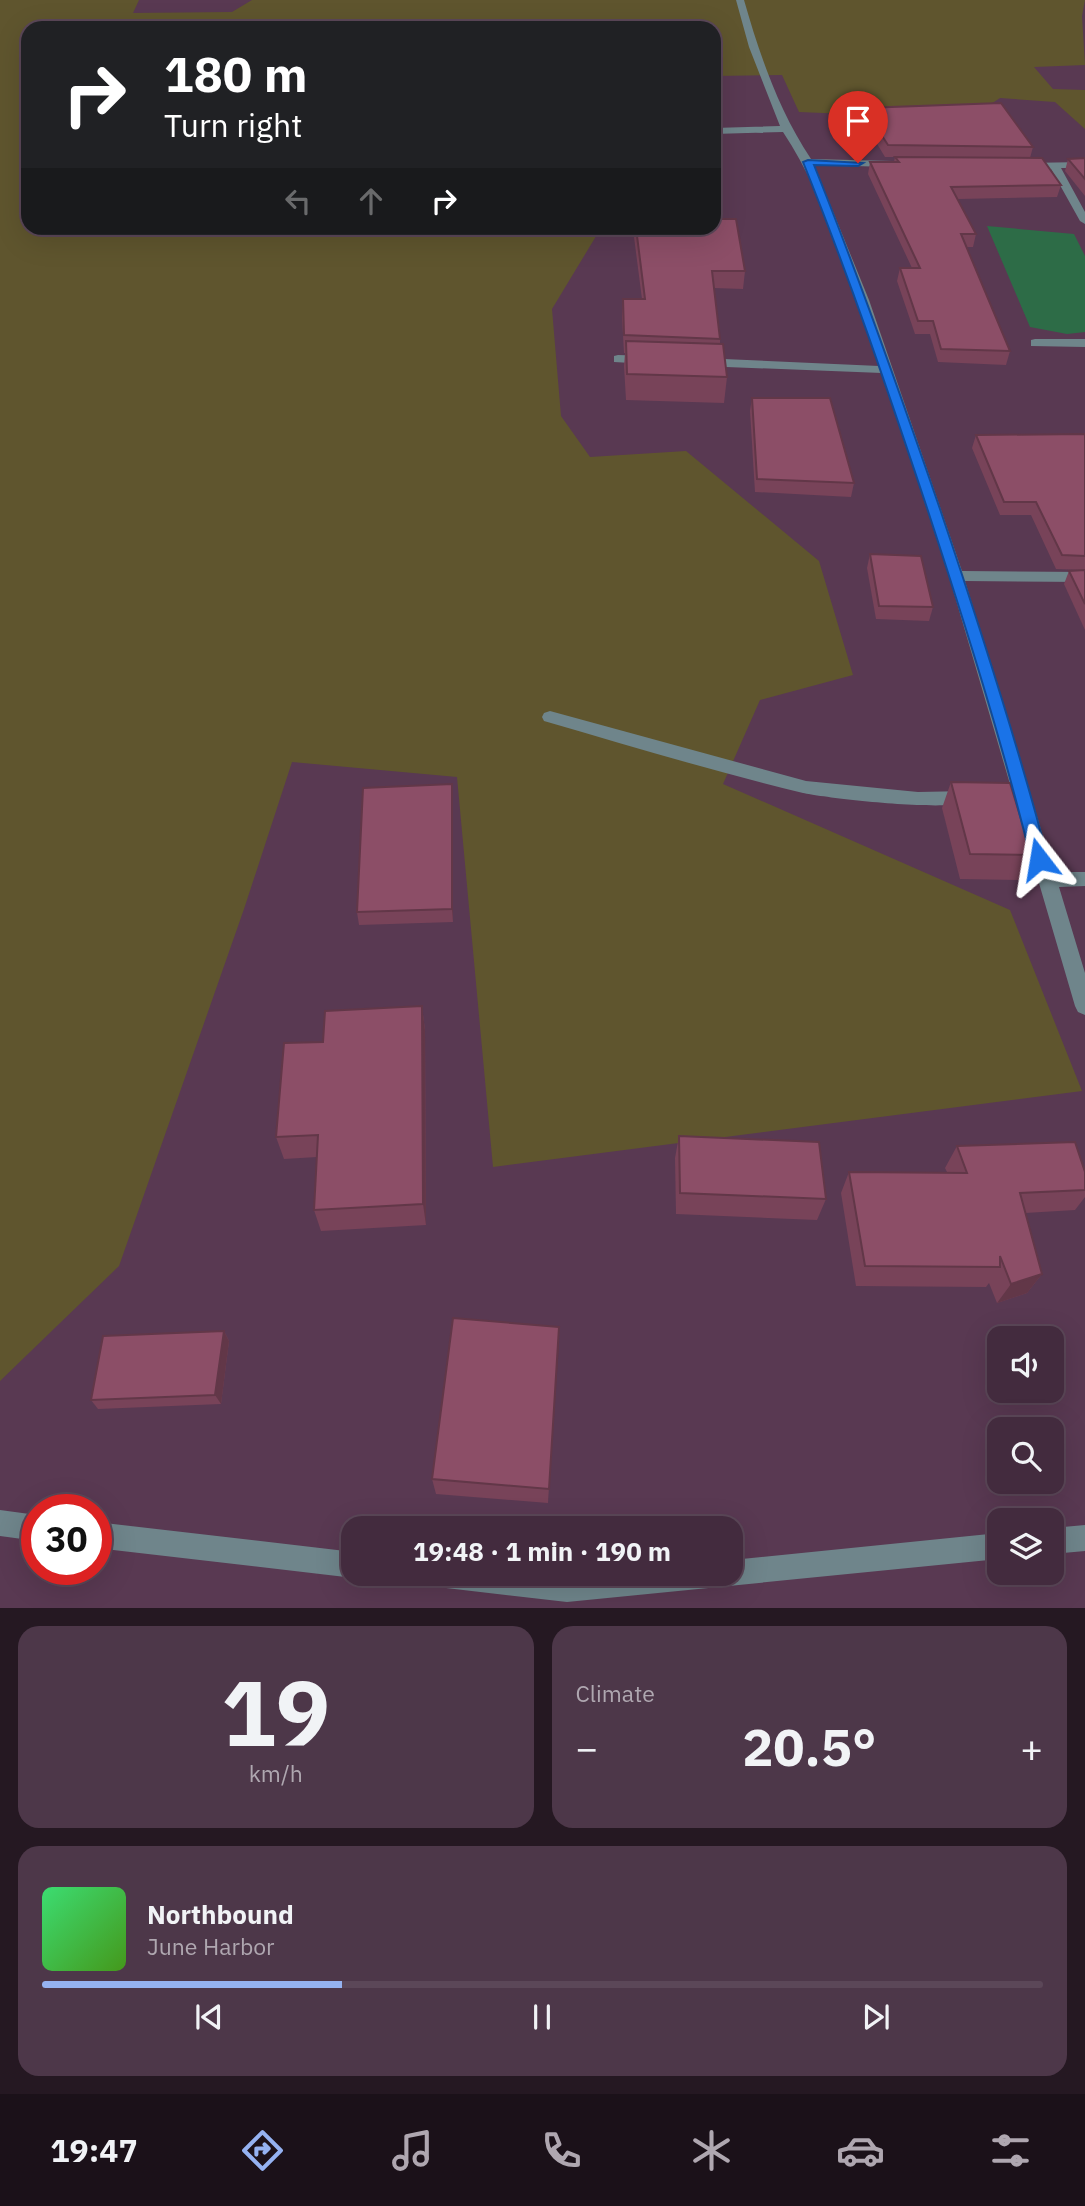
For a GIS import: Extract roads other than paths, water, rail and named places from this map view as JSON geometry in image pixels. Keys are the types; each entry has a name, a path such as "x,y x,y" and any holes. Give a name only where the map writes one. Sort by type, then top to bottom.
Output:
{"street":[{"path":"740,0 753,47 786,129 808,162 863,300 956,576 1024,796 1045,880 1085,1006"},
{"path":"721,131 786,129"},
{"path":"808,162 902,164"},
{"path":"1009,166 1085,165"},
{"path":"1054,166 1085,220"},
{"path":"1035,344 1085,342"},
{"path":"618,359 659,360"},
{"path":"685,362 887,370"},
{"path":"956,576 1085,577"},
{"path":"550,717 806,787 918,799 1024,796"},
{"path":"1045,880 1085,879"},
{"path":"0,1523 21,1526"},
{"path":"112,1537 341,1563"},
{"path":"1064,1540 1085,1538"},
{"path":"743,1572 987,1547"},
{"path":"541,1586 567,1589 598,1586"}]}
